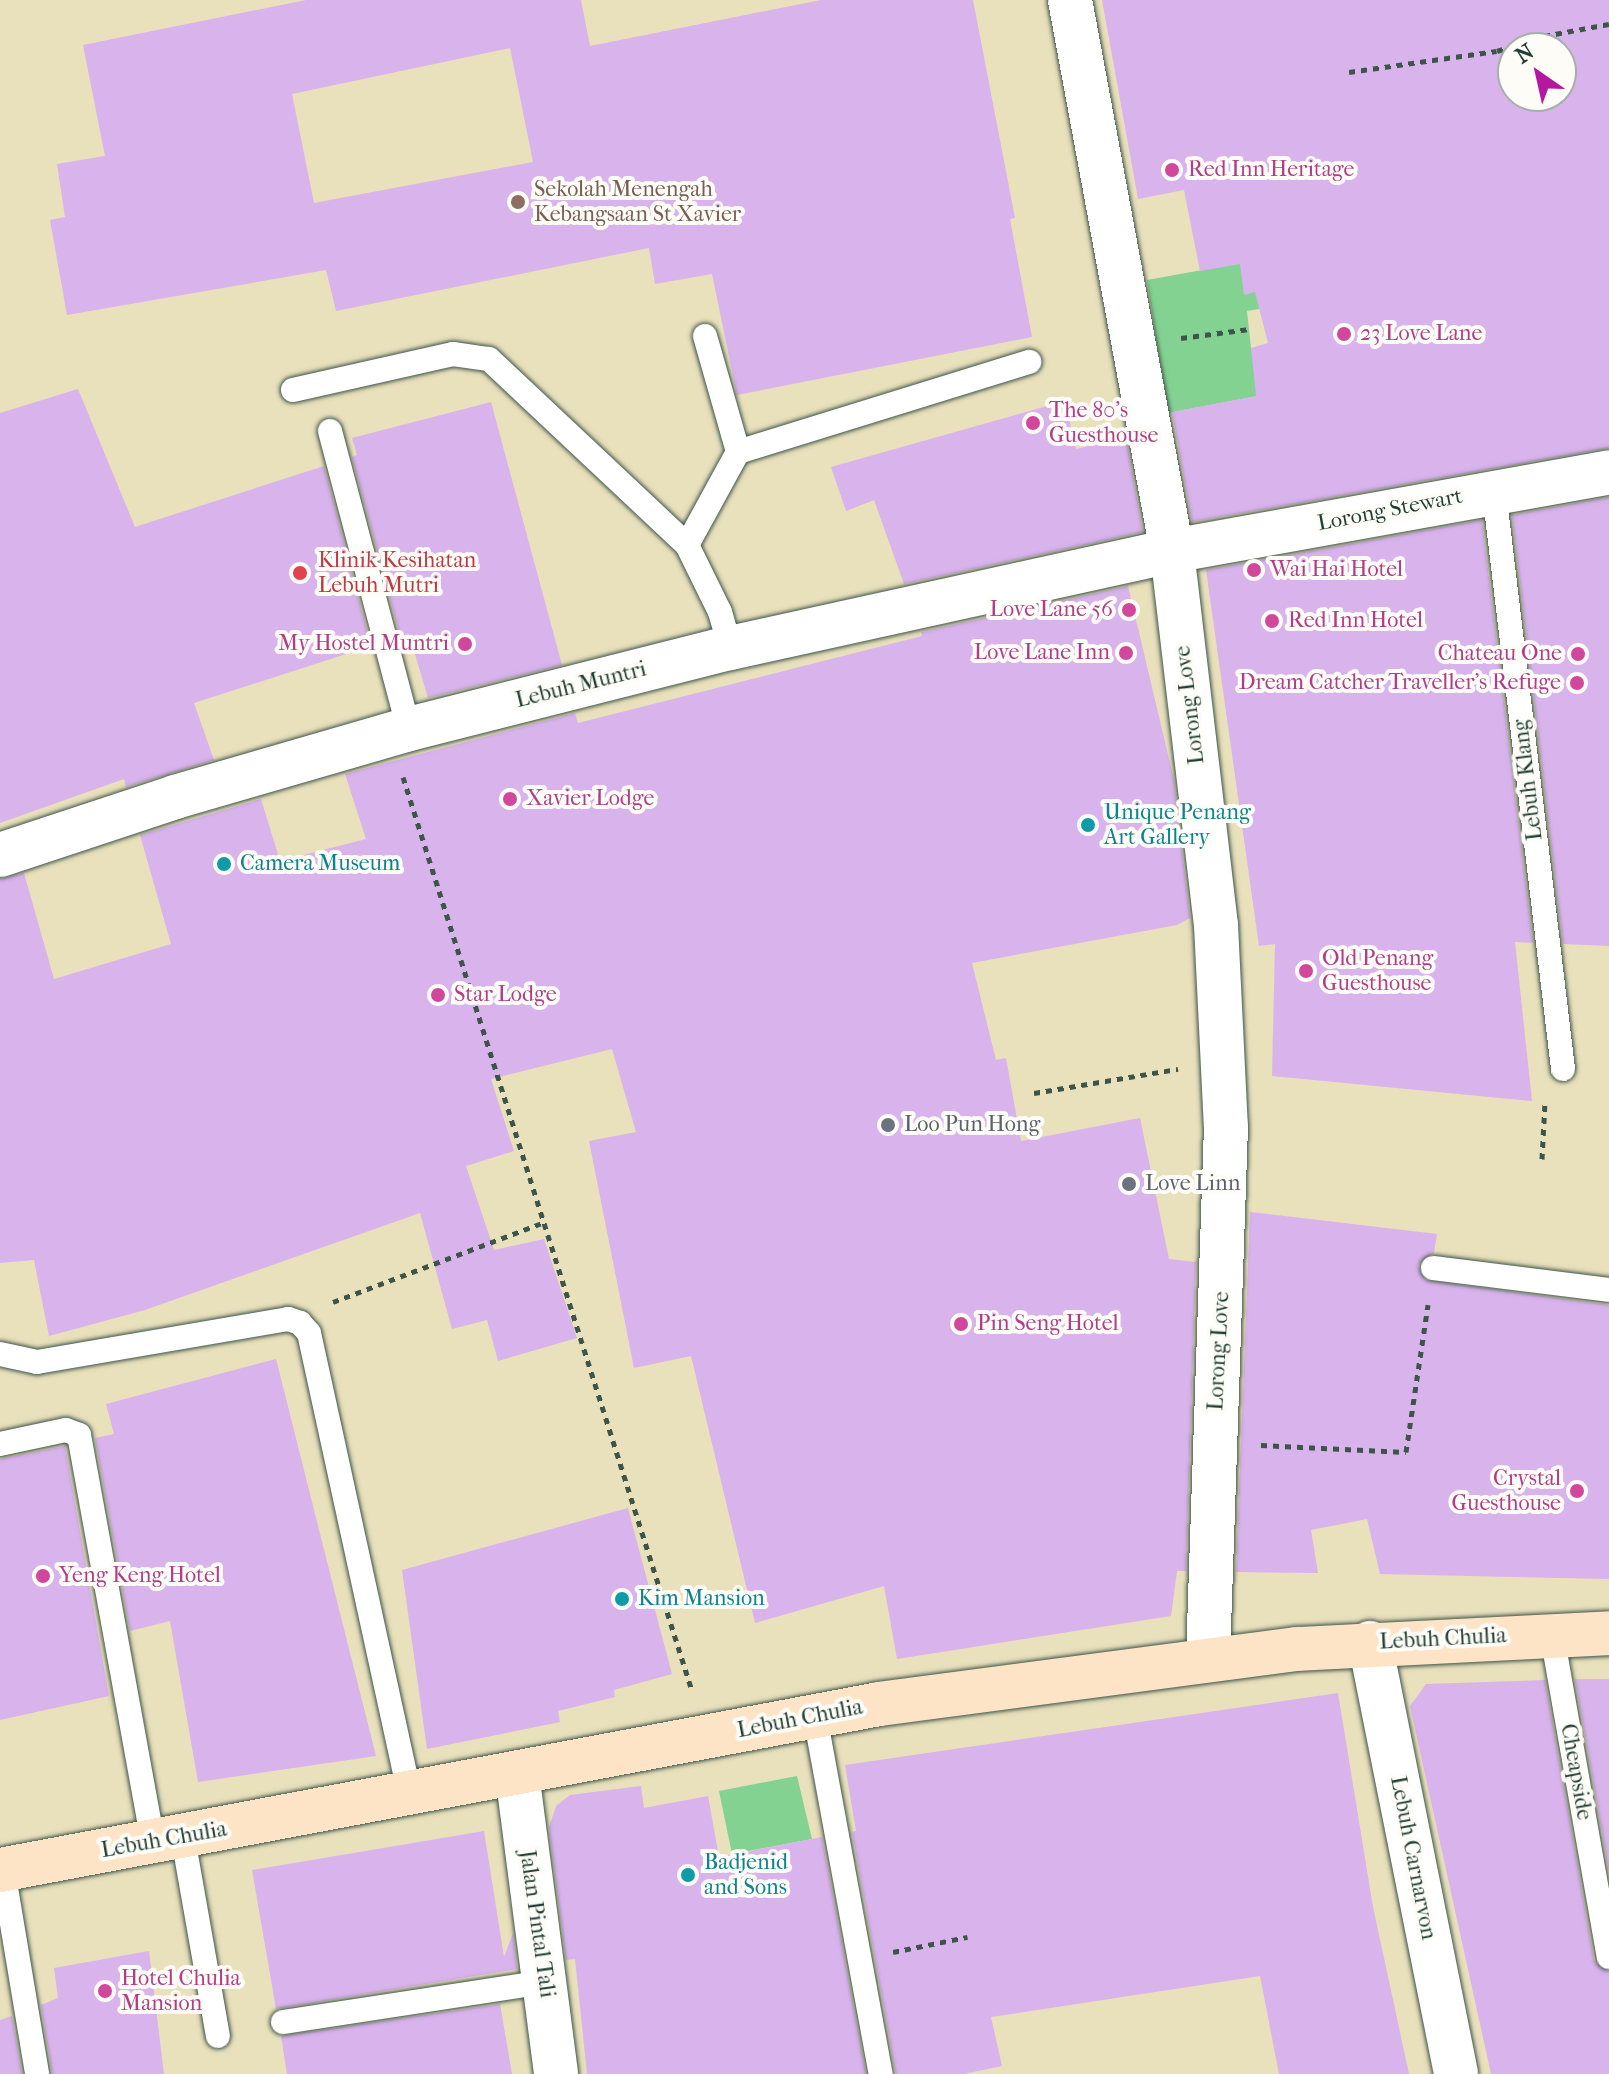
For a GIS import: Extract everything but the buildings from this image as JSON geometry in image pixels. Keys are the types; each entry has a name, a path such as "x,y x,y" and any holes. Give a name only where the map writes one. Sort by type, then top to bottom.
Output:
{"main road":[{"name":"Lebuh Chulia","path":"2,1870 815,1716 1208,1658 1370,1643 1609,1633"}],"street":[{"name":"Lorong Love","path":"1070,0 1172,551 1216,925 1223,1068 1222,1309 1213,1442 1208,1658"},
{"name":"Lorong Stewart","path":"1172,551 1609,472"},
{"name":"Lebuh Muntri","path":"0,855 175,797 399,732 730,648 1172,551"},
{"name":"Lebuh Carnarvon","path":"1370,1643 1456,2074"},
{"name":"Jalan Pintal Tali","path":"517,1773 556,2074"}],"lane":[{"path":"705,336 738,452"},
{"path":"293,390 453,354 489,359 687,545 720,612 730,648"},
{"path":"687,545 738,452 1029,362"},
{"path":"330,431 399,732"},
{"name":"Lebuh Klang","path":"1494,491 1563,1069"},
{"path":"1433,1268 1609,1290"},
{"path":"0,1354 37,1362 288,1319 309,1333 409,1792"},
{"path":"0,1444 66,1430 79,1435 168,1840 218,2036"},
{"name":"Cheapside","path":"1552,1635 1609,1957"},
{"path":"815,1716 881,2074"},
{"path":"2,1870 37,2074"},
{"path":"283,2022 545,1982"}],"path":[{"path":"1349,72 1497,51 1544,36 1609,24"},
{"path":"1133,345 1249,329"},
{"path":"399,732 545,1222 707,1737"},
{"path":"1034,1093 1176,1069 1223,1068"},
{"path":"1542,1159 1545,1102 1563,1069"},
{"path":"288,1319 545,1222"},
{"path":"1213,1442 1406,1452 1433,1268"},
{"path":"860,1959 967,1937"}],"green space":[{"path":"1392,236 1271,307 1247,311 1251,348 1331,382 1168,413 1147,280"},
{"path":"797,1776 812,1839 732,1854 719,1791"}],"place":[{"name":"Red Inn Heritage","path":"1172,170"},
{"name":"Sekolah Menengah Kebangsaan St Xavier","path":"518,202"},
{"name":"23 Love Lane","path":"1344,334"},
{"name":"The 80's Guesthouse","path":"1033,423"},
{"name":"Wai Hai Hotel","path":"1254,570"},
{"name":"Klinik Kesihatan Lebuh Mutri","path":"300,573"},
{"name":"Love Lane 56","path":"1129,610"},
{"name":"Red Inn Hotel","path":"1272,621"},
{"name":"My Hostel Muntri","path":"465,644"},
{"name":"Love Lane Inn","path":"1126,653"},
{"name":"Chateau One","path":"1578,654"},
{"name":"Dream Catcher Traveller's Refuge","path":"1577,683"},
{"name":"Xavier Lodge","path":"510,799"},
{"name":"Unique Penang Art Gallery","path":"1088,825"},
{"name":"Camera Museum","path":"224,864"},
{"name":"Old Penang Guesthouse","path":"1306,971"},
{"name":"Star Lodge","path":"438,995"},
{"name":"Loo Pun Hong","path":"888,1125"},
{"name":"Love Linn","path":"1129,1184"},
{"name":"Pin Seng Hotel","path":"961,1324"},
{"name":"Crystal Guesthouse","path":"1577,1491"},
{"name":"Yeng Keng Hotel","path":"43,1576"},
{"name":"Kim Mansion","path":"622,1599"},
{"name":"Badjenid and Sons","path":"688,1875"},
{"name":"Hotel Chulia Mansion","path":"105,1991"}]}
